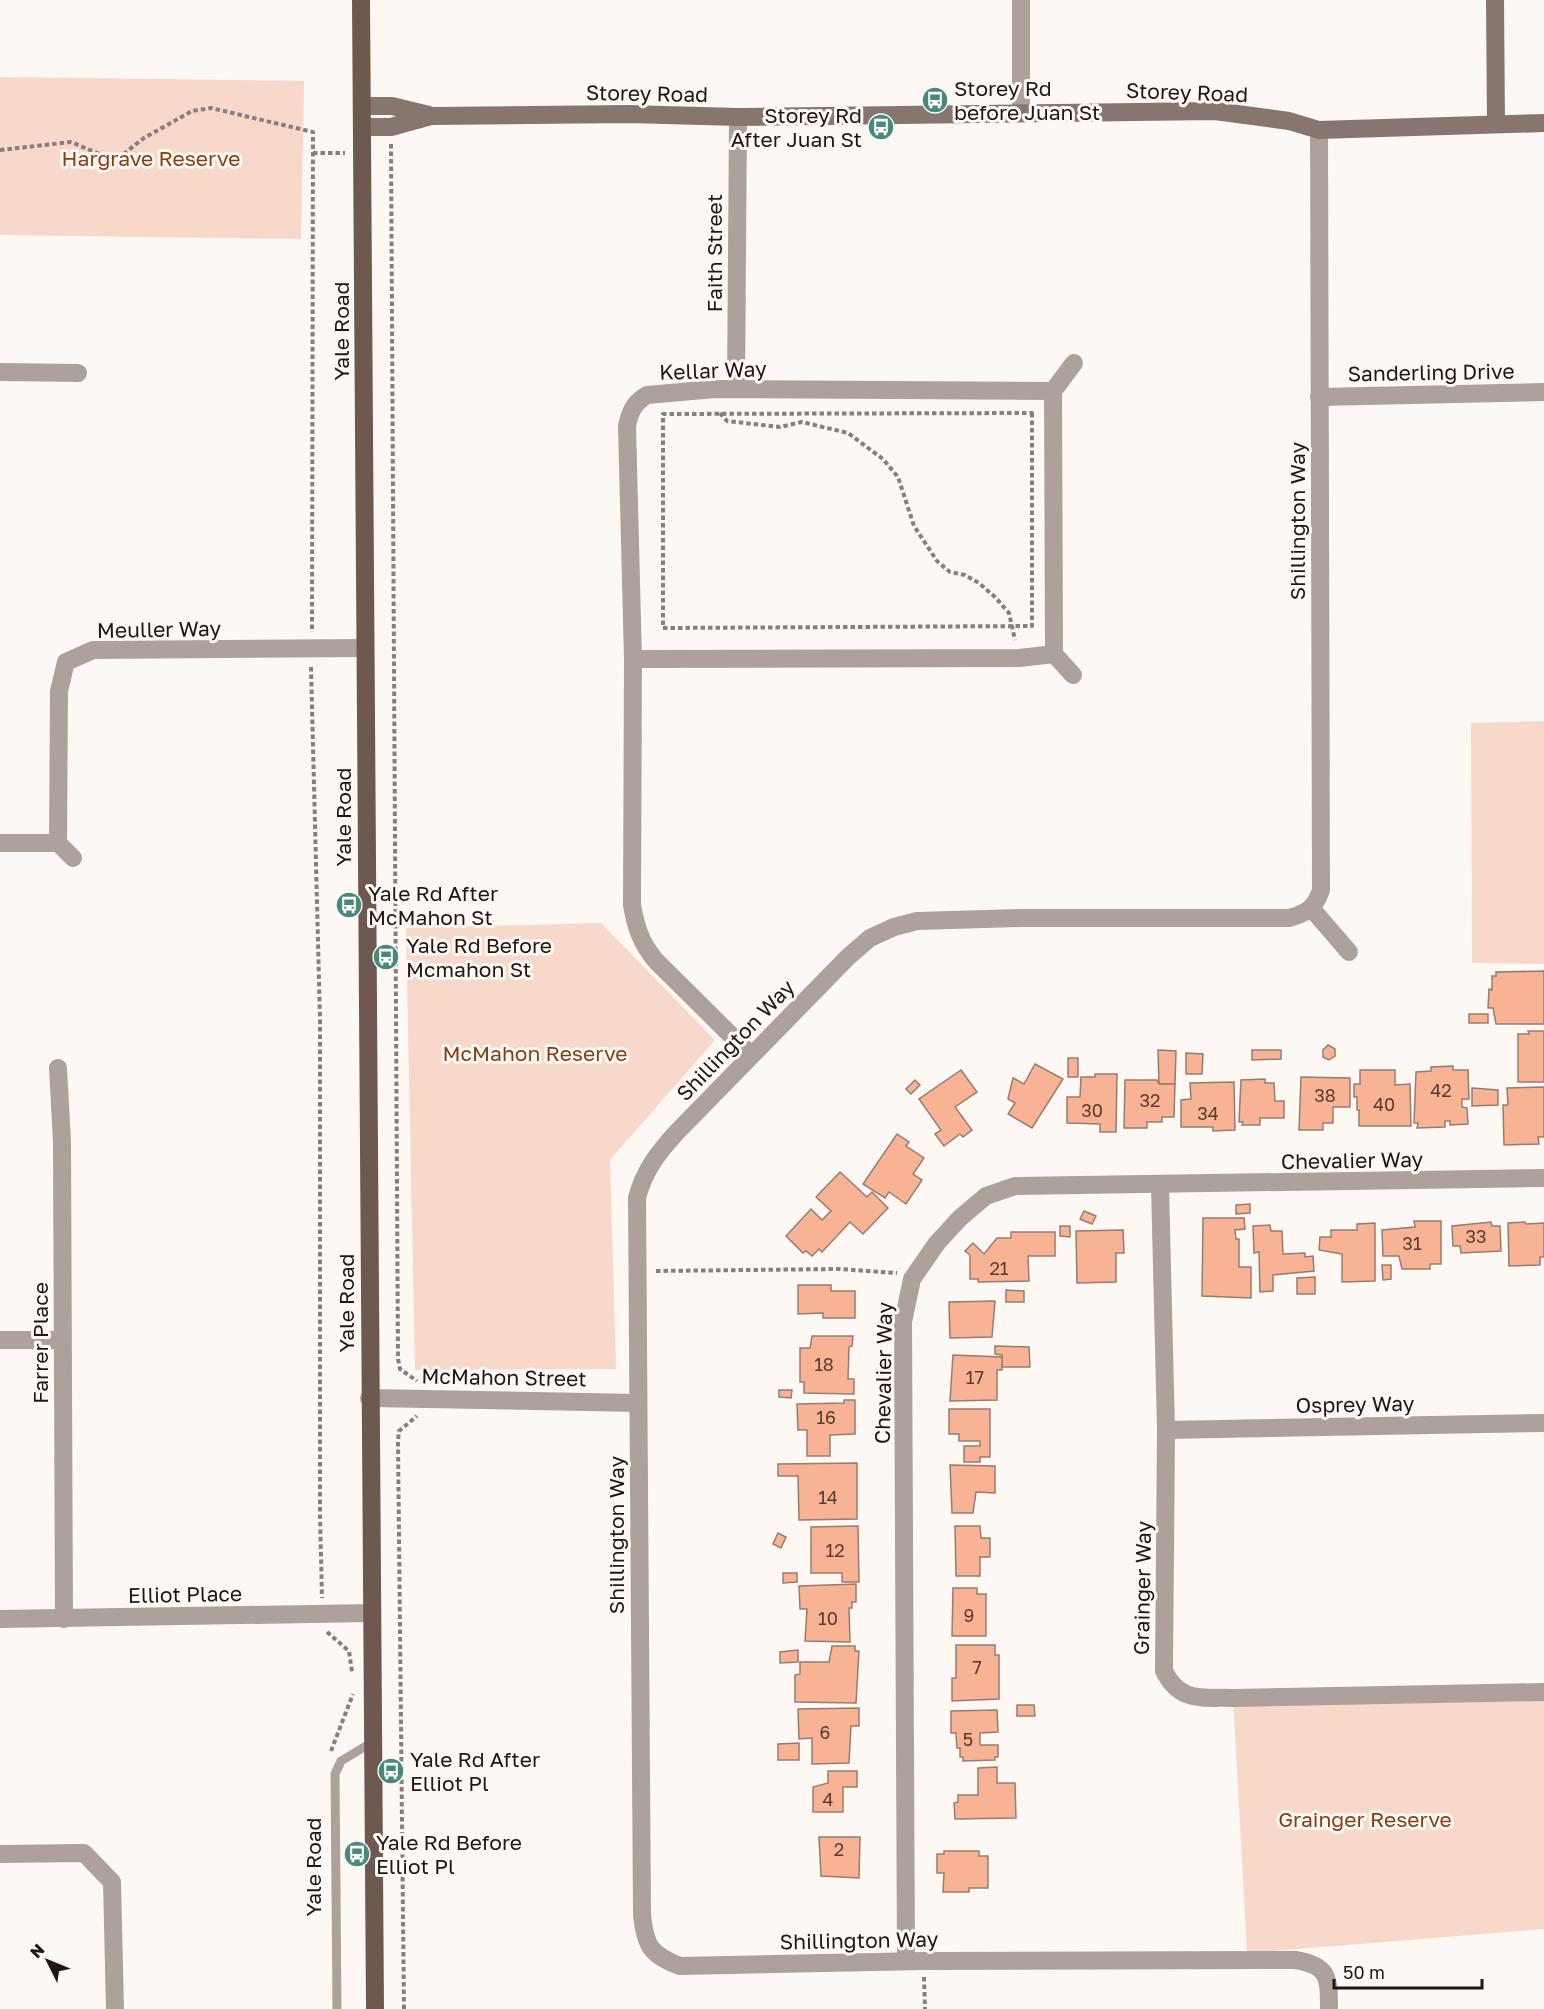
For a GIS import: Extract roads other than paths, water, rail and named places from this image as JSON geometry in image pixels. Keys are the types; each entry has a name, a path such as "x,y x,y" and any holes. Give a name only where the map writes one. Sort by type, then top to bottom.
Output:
{"main road":[{"name":"Yale Road","path":"361,0 371,1743 375,2009"}],"street":[{"path":"1021,0 1021,112"},
{"path":"1495,0 1496,124"},
{"name":"Storey Road","path":"362,106 392,106 431,116"},
{"name":"Storey Road","path":"362,127 391,127 431,116 628,114 738,117 1215,111 1289,121 1318,130 1544,123"},
{"name":"Faith Street","path":"736,390 738,117"},
{"name":"Shillington Way","path":"1318,130 1321,890 1312,909 1289,918 1022,918 917,921 894,927 870,939 848,957 669,1141 643,1176 637,1198 638,1403 644,1936 652,1951 680,1966 915,1961 1295,1960 1311,1962 1322,1969 1329,1981 1329,2009"},
{"path":"1073,675 1054,654 1053,391 1074,363"},
{"path":"0,372 78,373"},
{"name":"Kellar Way","path":"752,1055 656,962 643,946 636,927 632,905 633,659 627,426 629,414 637,401 646,395 715,389 1053,391"},
{"name":"Sanderling Drive","path":"1319,397 1544,392"},
{"name":"Meuller Way","path":"58,843 58,691 66,662 93,650 365,648"},
{"path":"633,659 1019,658 1054,654"},
{"path":"0,843 58,843 73,858"},
{"path":"1312,909 1349,952"},
{"name":"Farrer Place","path":"58,1068 62,1142 64,1619"},
{"name":"Chevalier Way","path":"915,1961 903,1322 912,1279 937,1243 960,1218 986,1196 1015,1186 1160,1186 1544,1178"},
{"name":"Grainger Way","path":"1160,1186 1166,1430 1164,1671 1178,1691 1188,1696 1233,1698 1544,1692"},
{"path":"0,1340 62,1340"},
{"name":"McMahon Street","path":"369,1398 638,1403"},
{"name":"Osprey Way","path":"1166,1430 1544,1423"},
{"name":"Elliot Place","path":"0,1619 371,1613"},
{"path":"0,1854 84,1853 112,1882 115,2009"}],"lane":[{"name":"Yale Road","path":"337,2009 335,1774 341,1761 371,1743"}],"place":[{"name":"Storey Rd before Juan St","path":"935,100"},
{"name":"Storey Rd After Juan St","path":"881,127"},
{"name":"Yale Rd After McMahon St","path":"349,905"},
{"name":"Yale Rd Before Mcmahon St","path":"386,957"},
{"name":"Yale Rd After Elliot Pl","path":"391,1771"},
{"name":"Yale Rd Before Elliot Pl","path":"357,1854"}],"park label":[{"name":"Hargrave Reserve","path":"151,158"},
{"name":"McMahon Reserve","path":"535,1053"},
{"name":"Grainger Reserve","path":"1365,1819"}]}
